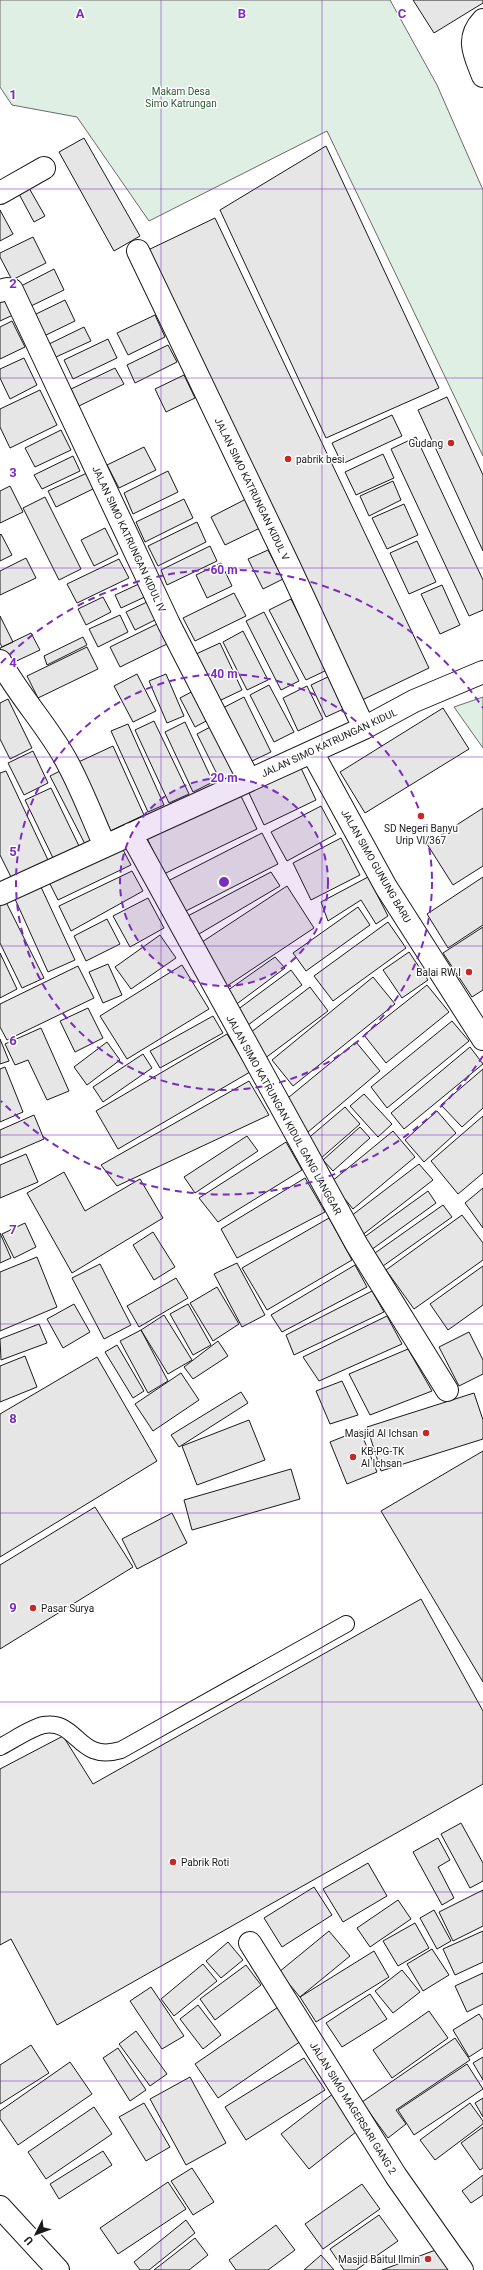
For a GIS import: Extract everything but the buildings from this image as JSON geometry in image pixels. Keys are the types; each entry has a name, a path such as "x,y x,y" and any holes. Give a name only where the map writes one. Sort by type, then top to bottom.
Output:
{"street":[{"path":"483,20 475,30 472,38 473,49 483,76"},
{"path":"0,193 44,168"},
{"name":"JALAN SIMO KATRUNGAN KIDUL V","path":"138,251 289,566 364,728"},
{"name":"JALAN SIMO KATRUNGAN KIDUL IV","path":"7,293 169,624 249,780"},
{"path":"0,661 12,683 44,725 66,760 105,846"},
{"name":"JALAN SIMO KATRUNGAN KIDUL","path":"0,894 364,728 414,701 483,672"},
{"name":"JALAN SIMO GUNUNG BARU","path":"312,752 386,887 483,1039"},
{"name":"JALAN SIMO KATRUNGAN KIDUL GANG LANGGAR","path":"132,834 357,1245 447,1390"},
{"name":"JALAN SIMO MAGERSARI GANG 2","path":"250,1942 396,2176 462,2270"},
{"path":"0,2207 58,2270"}],"lane":[{"path":"0,1747 43,1725 56,1725 67,1729 88,1749 107,1754 121,1750 346,1624"}],"green space":[{"name":"Makam Desa Simo Katrungan","path":"0,0 390,0 437,85 483,190 483,456 327,131 149,221 77,117 12,105 0,87"},
{"path":"483,697 483,748 454,707"}],"place":[{"name":"Gudang","path":"451,443"},
{"name":"pabrik besi","path":"288,459"},
{"name":"SD Negeri Banyu Urip VI/367","path":"421,816"},
{"name":"Balai RW I","path":"469,972"},
{"name":"Masjid Al Ichsan","path":"426,1433"},
{"name":"KB-PG-TK Al Ichsan","path":"353,1457"},
{"name":"Pasar Surya","path":"33,1608"},
{"name":"Pabrik Roti","path":"173,1862"},
{"name":"Masjid Baitul Ilmin","path":"428,2259"}]}
